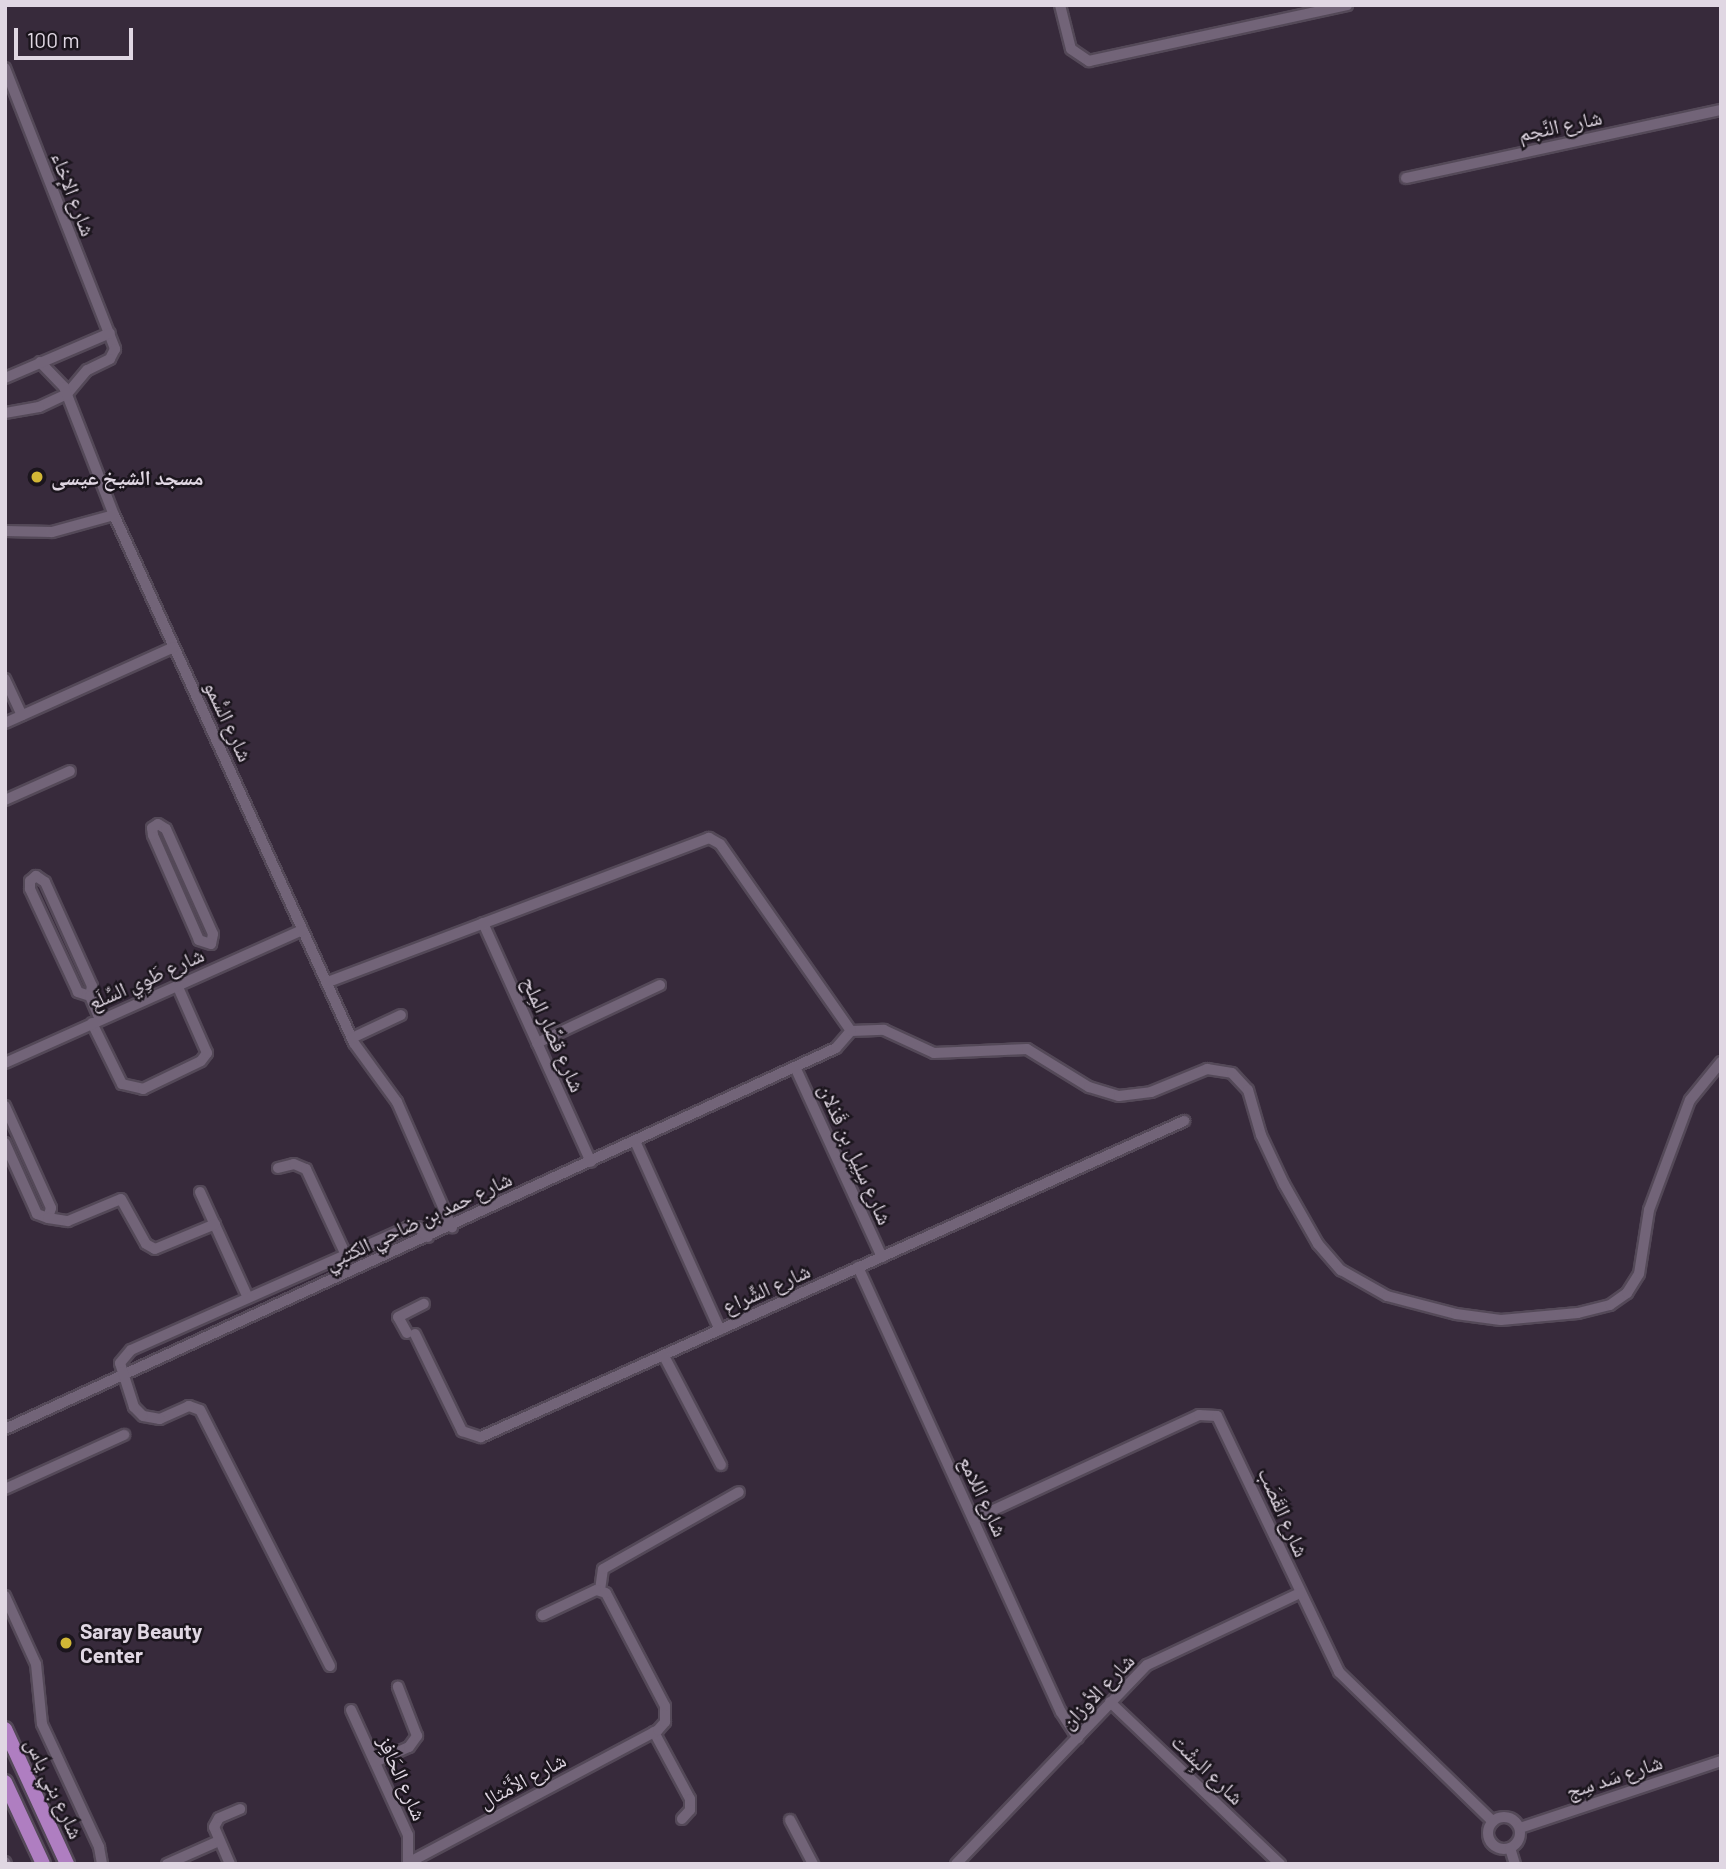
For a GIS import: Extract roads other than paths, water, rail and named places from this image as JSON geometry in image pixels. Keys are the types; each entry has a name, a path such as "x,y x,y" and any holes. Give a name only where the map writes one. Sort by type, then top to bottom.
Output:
{"main road":[{"name":"شارع بني ياس","path":"5,1729 67,1864"},
{"name":"شارع بني ياس","path":"5,1782 43,1864"}],"street":[{"path":"1060,5 1071,50 1088,61 1347,5"},
{"name":"شارع الإخاء","path":"5,68 110,334"},
{"name":"شارع النَّجم","path":"1406,178 1721,110"},
{"path":"5,378 110,334 113,356 84,373 66,394 49,404 5,413"},
{"name":"شارع السُّمو","path":"40,362 66,394 114,515 352,1038 397,1102 452,1227"},
{"path":"49,404 74,418"},
{"path":"5,531 52,532 114,515"},
{"path":"5,723 174,648"},
{"path":"5,678 22,715"},
{"path":"5,800 71,771"},
{"path":"211,944 199,940 152,833 156,824 166,829 213,934 211,944 220,966"},
{"path":"327,982 694,843 713,839 851,1031 884,1030 934,1053 1027,1049 1089,1087 1119,1096 1150,1092 1207,1069 1232,1073 1248,1090 1261,1135 1284,1184 1318,1244 1341,1270 1387,1296 1456,1314 1501,1320 1578,1313 1610,1305 1627,1293 1639,1274 1649,1210 1690,1100 1721,1062"},
{"path":"90,996 78,992 29,886 34,877 45,882 92,986 90,996 96,1021 119,1080 130,1089 143,1089 201,1061 207,1053 177,985"},
{"name":"شارع قصَّار المِلح","path":"483,923 591,1161"},
{"name":"شارع طَوِي السِّلَع","path":"5,1063 303,930"},
{"path":"537,1043 660,985"},
{"path":"352,1038 401,1016"},
{"path":"842,1017 843,1042"},
{"name":"شارع حمد بن ضاحي الكتبي","path":"5,1429 452,1227 796,1066 843,1042 851,1031"},
{"name":"شارع سِلِيل بن قَذلان","path":"796,1066 882,1257"},
{"path":"5,1106 51,1208 48,1218"},
{"name":"شارع الشِّراع","path":"424,1304 398,1317 411,1334 460,1428 476,1438 1184,1121"},
{"path":"635,1141 720,1330"},
{"path":"5,1143 37,1214 68,1221 116,1200 127,1203 146,1244 155,1249 215,1224"},
{"path":"278,1168 294,1164 306,1169 346,1255"},
{"path":"200,1192 248,1298"},
{"path":"330,1666 200,1410 189,1406 160,1419 146,1418 134,1408 121,1376 120,1363 128,1352 411,1226 421,1228 428,1237"},
{"name":"شارع اللامع","path":"858,1268 1061,1712 1078,1738"},
{"path":"664,1356 721,1465"},
{"name":"شارع القَصَب","path":"974,1519 1199,1415 1213,1413 1225,1429 1324,1646 1349,1683 1492,1821"},
{"path":"5,1489 124,1435"},
{"path":"600,1590 598,1576 603,1569 739,1492"},
{"path":"543,1615 600,1590"},
{"path":"600,1590 609,1595 666,1706 665,1722 654,1732 690,1799 690,1810 682,1819"},
{"name":"شارع الأوزان","path":"956,1864 1110,1702 1159,1657 1300,1593"},
{"path":"5,1595 36,1664 41,1724 99,1847 102,1864"},
{"path":"375,1762 409,1747 417,1736 398,1687"},
{"name":"شارع البِشْت","path":"1110,1702 1280,1864"},
{"name":"شارع الحَافِز","path":"351,1710 408,1835 408,1864"},
{"name":"شارع الأَمْثال","path":"408,1864 654,1732"},
{"name":"شارع سَد سِج","path":"1520,1828 1721,1761"},
{"path":"230,1864 219,1841 216,1822 240,1809"},
{"path":"1508,1816 1520,1828 1518,1842 1510,1848 1496,1847 1489,1839 1492,1821 1508,1816"},
{"path":"790,1820 813,1864"},
{"path":"167,1864 219,1841"},
{"path":"1510,1848 1515,1864"}],"place":[{"name":"مسجد الشيخ عيسى","path":"37,477"},
{"name":"Saray Beauty Center","path":"66,1643"}]}
